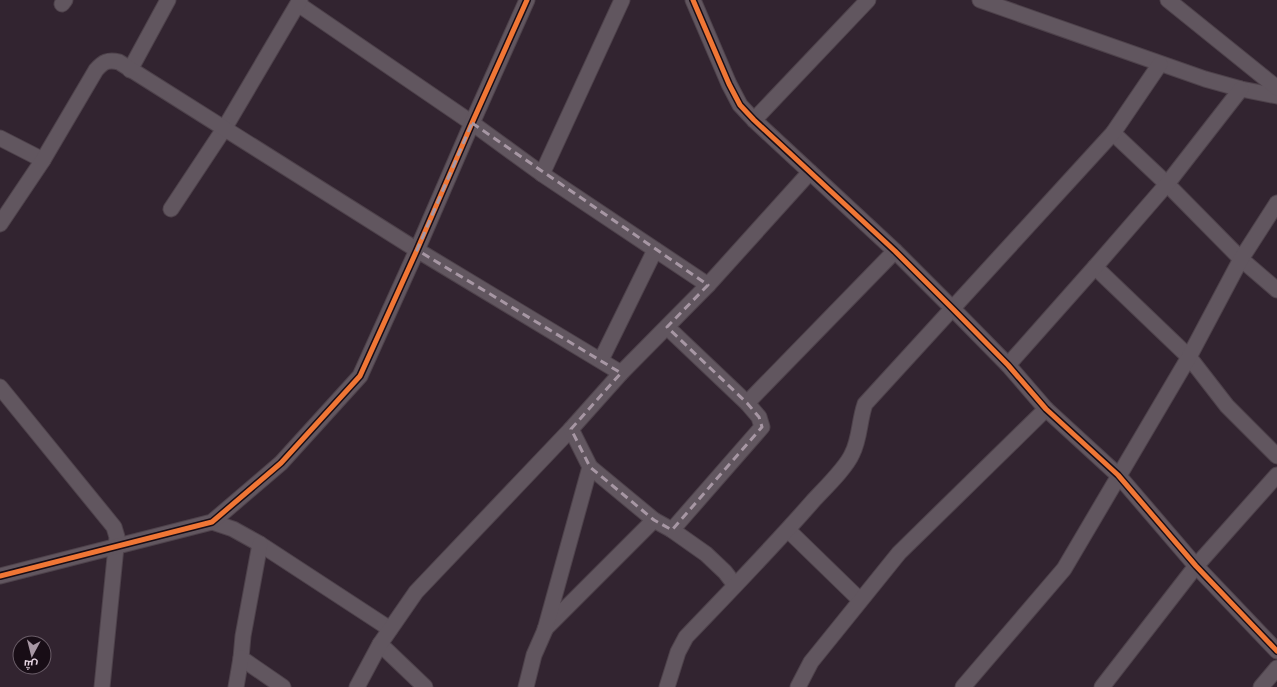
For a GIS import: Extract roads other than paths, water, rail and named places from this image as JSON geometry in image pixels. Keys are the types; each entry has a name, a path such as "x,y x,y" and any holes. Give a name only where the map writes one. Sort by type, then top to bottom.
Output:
{"street":[{"path":"130,70 168,0"},
{"path":"0,576 212,522 281,463 360,376 527,0"},
{"path":"542,174 622,0"},
{"path":"693,0 729,84 740,105 754,120 895,251 1008,365 1046,409 1118,475 1196,566 1277,651"},
{"path":"754,120 868,0"},
{"path":"980,0 1205,79 1241,89 1277,96"},
{"path":"1168,0 1277,88"},
{"path":"171,209 224,128 299,2 542,174 708,285"},
{"path":"0,224 43,160 100,64 112,60 119,62 417,250 621,373"},
{"path":"667,687 678,652 686,637 788,530 852,456 857,443 865,404 954,309 1112,133 1160,64"},
{"path":"1008,365 1167,184 1241,89"},
{"path":"1112,133 1167,184 1242,259 1277,290"},
{"path":"0,138 43,160"},
{"path":"357,687 380,644 416,592 572,428 621,373 708,285 810,172"},
{"path":"963,687 1064,569 1118,475 1189,357 1242,259 1277,203"},
{"path":"601,360 654,250"},
{"path":"747,403 895,251"},
{"path":"1095,267 1189,357 1227,406 1277,456"},
{"path":"666,327 747,403 760,418 762,427 672,530"},
{"path":"0,387 114,527 117,537 102,687"},
{"path":"798,687 810,662 899,553 1046,409"},
{"path":"572,428 590,467 654,520 672,530 706,554 736,585"},
{"path":"526,687 534,655 545,630 590,467"},
{"path":"1102,687 1196,566 1277,475"},
{"path":"545,630 654,520"},
{"path":"212,522 232,529 260,544 390,629"},
{"path":"788,530 860,600"},
{"path":"236,687 243,636 260,544"},
{"path":"380,644 426,687"},
{"path":"241,658 283,687"},
{"path":"1260,687 1277,668"}]}
